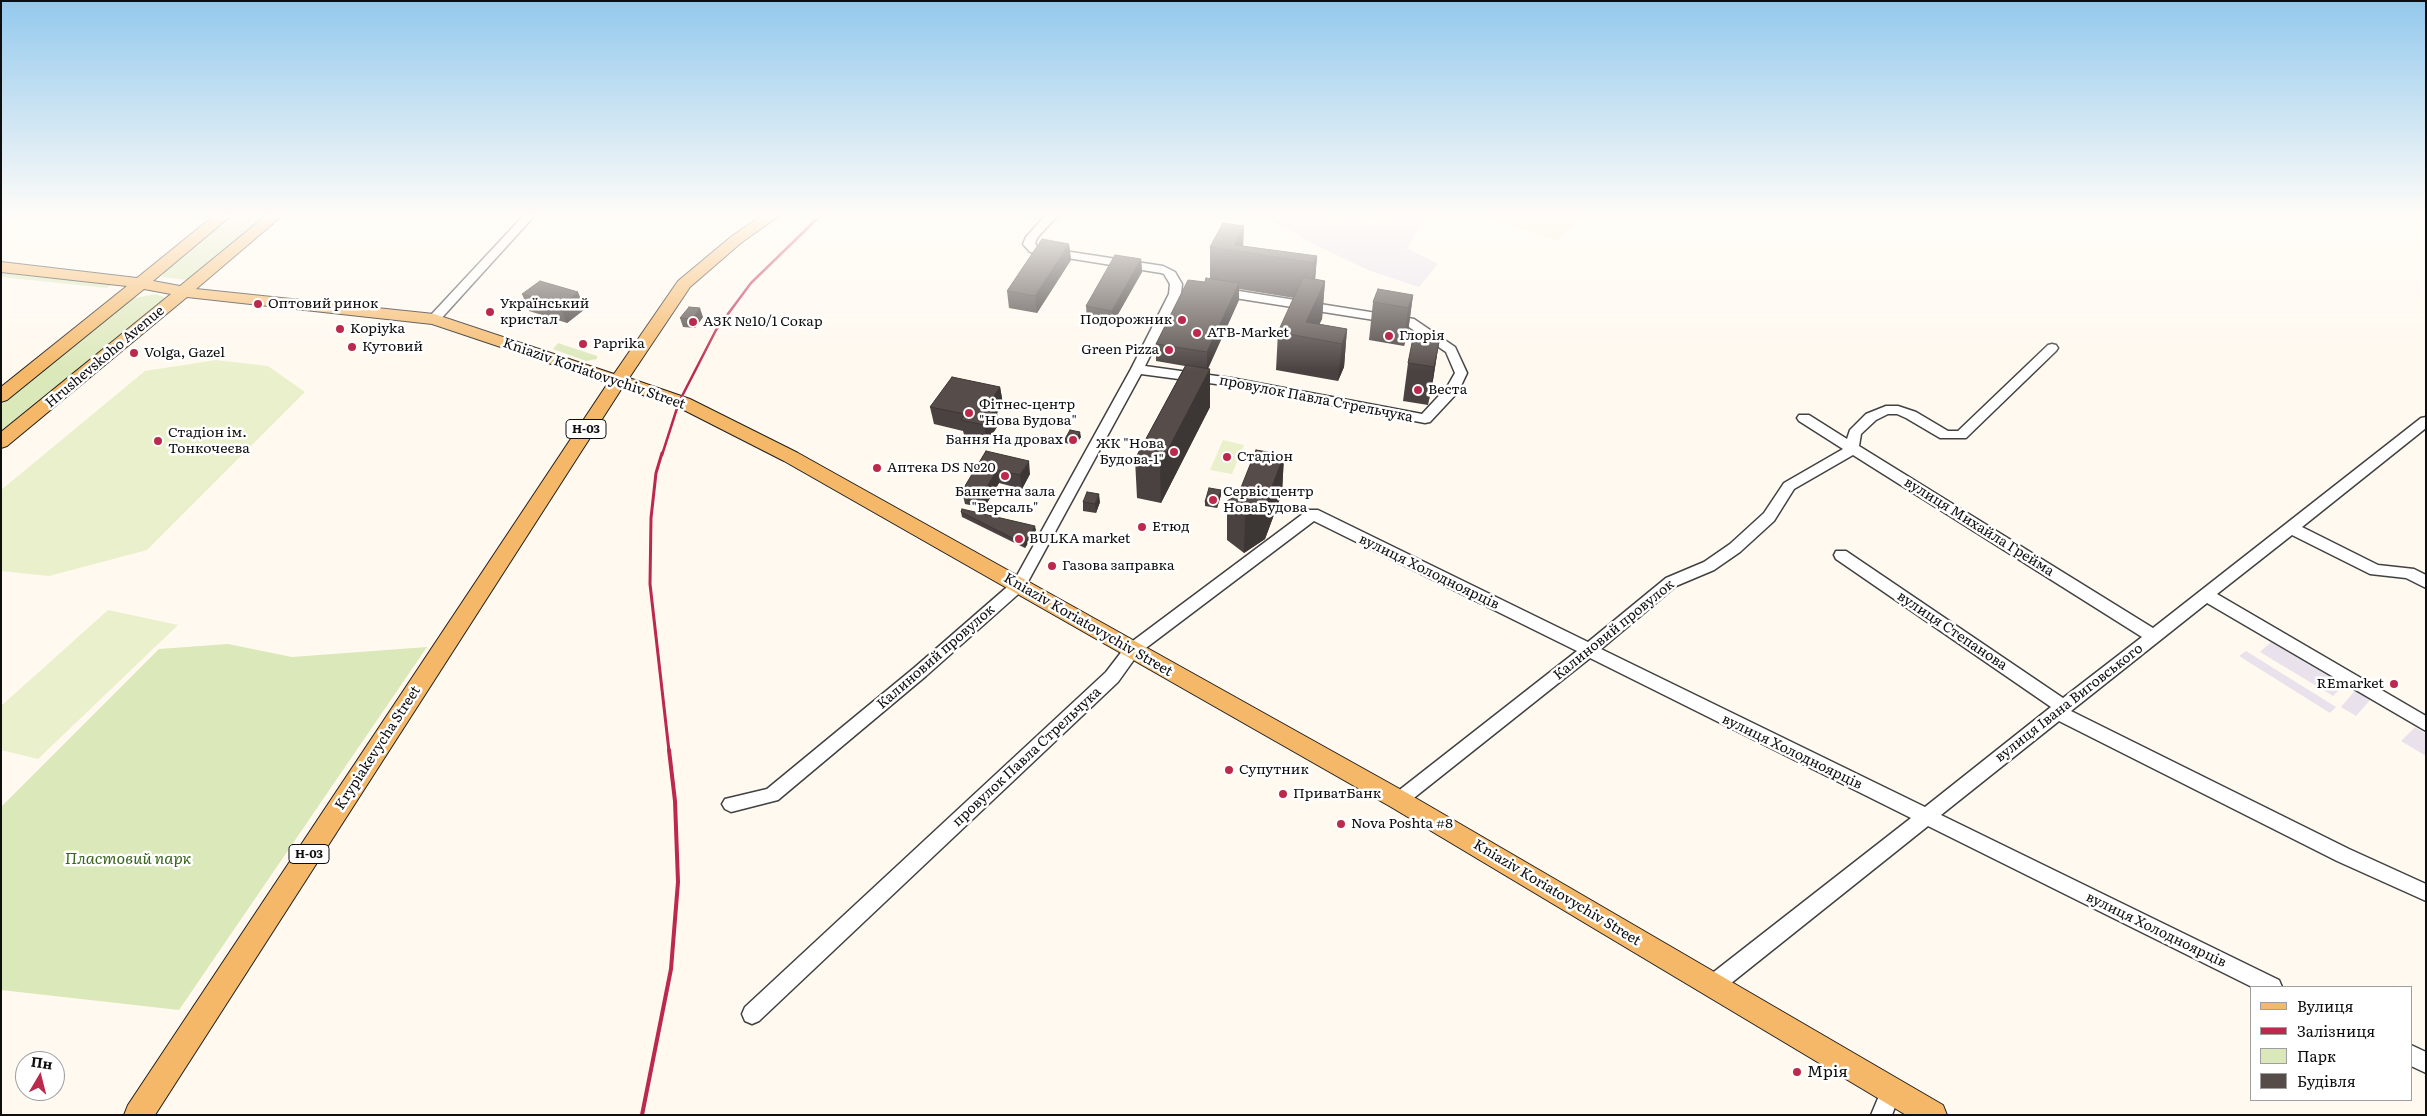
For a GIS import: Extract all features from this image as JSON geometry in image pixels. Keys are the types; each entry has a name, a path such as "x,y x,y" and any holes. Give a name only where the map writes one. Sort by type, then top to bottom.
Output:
{"main road":[{"path":"1,396 161,266"},
{"name":"Hrushevskoho Avenue","path":"1,442 214,266"},
{"name":"Н-03","path":"618,380 684,284 705,266"},
{"name":"Kniaziv Koriatovychiv Street","path":"1,268 140,283 183,292 434,319 684,403 791,457 1399,800 1713,985 1886,1103 1933,1115"},
{"name":"Kniaziv Koriatovychiv Street","path":"1,281 127,295 183,292"},
{"name":"Krypiakevycha Street","path":"138,1115 618,380"}],"street":[{"path":"434,319 483,266"},
{"path":"1138,266 1169,272 1176,284 1192,287"},
{"name":"Калиновий провулок","path":"731,804 772,795 920,672 1019,585 1136,369 1175,294 1176,284"},
{"name":"провулок Павла Стрельчука","path":"1136,369 1231,382 1425,419 1453,389 1461,373 1451,350 1410,322 1208,290"},
{"path":"1852,448 1854,436 1861,426 1876,414 1892,410 1911,415 1945,435 1954,437 1963,434 2052,348"},
{"name":"вулиця Михайла Грейма","path":"1804,418 2153,636"},
{"name":"вулиця Івана Виговського","path":"1713,985 2153,636 2424,425"},
{"name":"Калиновий провулок","path":"1399,800 1588,651 1671,582 1709,566 1735,548 1769,517 1789,486 1852,448"},
{"name":"провулок Павла Стрельчука","path":"752,1014 1112,676 1132,650 1313,514"},
{"name":"вулиця Холодноярців","path":"1313,514 2270,986"},
{"path":"2291,528 2375,570 2409,573 2426,582"},
{"name":"вулиця Степанова","path":"1841,555 2060,710 2343,855 2426,893"},
{"path":"2206,595 2426,724"},
{"path":"2412,1056 2426,1063"}],"shaded area":[{"path":"1360,266 1436,266 1419,287"},
{"path":"2271,642 2344,685 2333,696 2260,652"},
{"path":"2246,651 2336,707 2330,713 2239,656"},
{"path":"2357,688 2372,698 2356,716 2341,707"},
{"path":"2415,727 2426,734 2426,756 2401,741"}],"green space":[{"path":"171,266 208,266 198,275 187,280 162,277 164,272"},
{"path":"1,271 113,284 107,288 1,277"},
{"path":"155,294 164,297 164,303 1,434 1,405 130,299"},
{"path":"558,343 597,356 597,359 586,361 553,349"},
{"name":"Стадіон ім. Тонкочеєва","path":"216,360 268,366 305,392 147,550 49,576 1,571 1,490 145,371"},
{"name":"Стадіон","path":"1223,440 1244,445 1232,474 1210,470"},
{"path":"108,610 178,625 38,759 1,750 1,706"},
{"name":"Пластовий парк","path":"228,644 292,657 427,647 179,1010 1,990 1,807 159,649"}],"building":[{"path":"1024,266 1055,266 1035,296 1007,291"},
{"path":"1109,266 1137,266 1112,311 1086,306"},
{"path":"1303,277 1325,281 1306,322 1347,329 1342,344 1278,332"},
{"name":"ATB-Market","path":"1206,278 1239,283 1207,352 1156,344 1188,280 1205,282"},
{"path":"540,281 578,292 560,306 522,294"},
{"path":"1378,289 1413,295 1408,308 1373,302"},
{"path":"689,307 700,308 692,319 680,318"},
{"path":"1413,338 1439,342 1434,367 1408,363"},
{"path":"1186,365 1210,369 1160,465 1135,459"},
{"path":"952,377 1000,387 988,405 996,407 984,425 961,420 965,414 930,407"},
{"path":"1070,430 1080,432 1075,441 1065,439"},
{"path":"1256,450 1284,455 1267,500 1245,515 1227,501 1238,495"},
{"path":"986,451 1029,461 1020,475 997,470 982,495 962,491"},
{"path":"1209,488 1221,490 1217,504 1205,502"},
{"path":"1087,492 1099,494 1095,504 1083,502"},
{"name":"BULKA market","path":"962,509 1035,526 1024,544 961,512"}],"railway":[{"path":"662,455 679,402 716,330 751,283 768,266"},
{"path":"662,453 656,473 651,518 650,584 669,751"},
{"path":"642,1115 671,969 678,882 675,801 669,750"}],"place":[{"name":"Оптовий ринок","path":"258,304"},
{"name":"Український кристал","path":"490,312"},
{"name":"Подорожник","path":"1182,320"},
{"name":"АЗК №10/1 Сокар","path":"693,322"},
{"name":"Kopiyka","path":"340,329"},
{"name":"ATB-Market","path":"1197,333"},
{"name":"Глорія","path":"1389,336"},
{"name":"Paprika","path":"583,344"},
{"name":"Кутовий","path":"352,347"},
{"name":"Green Pizza","path":"1169,350"},
{"name":"Volga, Gazel","path":"134,353"},
{"name":"Веста","path":"1418,390"},
{"name":"Фітнес-центр \"Нова Будова\"","path":"969,413"},
{"name":"Бання На дровах","path":"1073,440"},
{"name":"Стадіон ім. Тонкочеєва","path":"158,441"},
{"name":"ЖК \"Нова Будова-1\"","path":"1174,452"},
{"name":"Стадіон","path":"1227,457"},
{"name":"Аптека DS №20","path":"877,468"},
{"name":"Банкетна зала \"Версаль\"","path":"1005,476"},
{"name":"Сервіс центр НоваБудова","path":"1213,500"},
{"name":"Етюд","path":"1142,527"},
{"name":"BULKA market","path":"1019,539"},
{"name":"Газова заправка","path":"1052,566"},
{"name":"REmarket","path":"2394,684"},
{"name":"Супутник","path":"1229,770"},
{"name":"ПриватБанк","path":"1283,794"},
{"name":"Nova Poshta #8","path":"1341,824"},
{"name":"Мрія","path":"1797,1072"}]}
